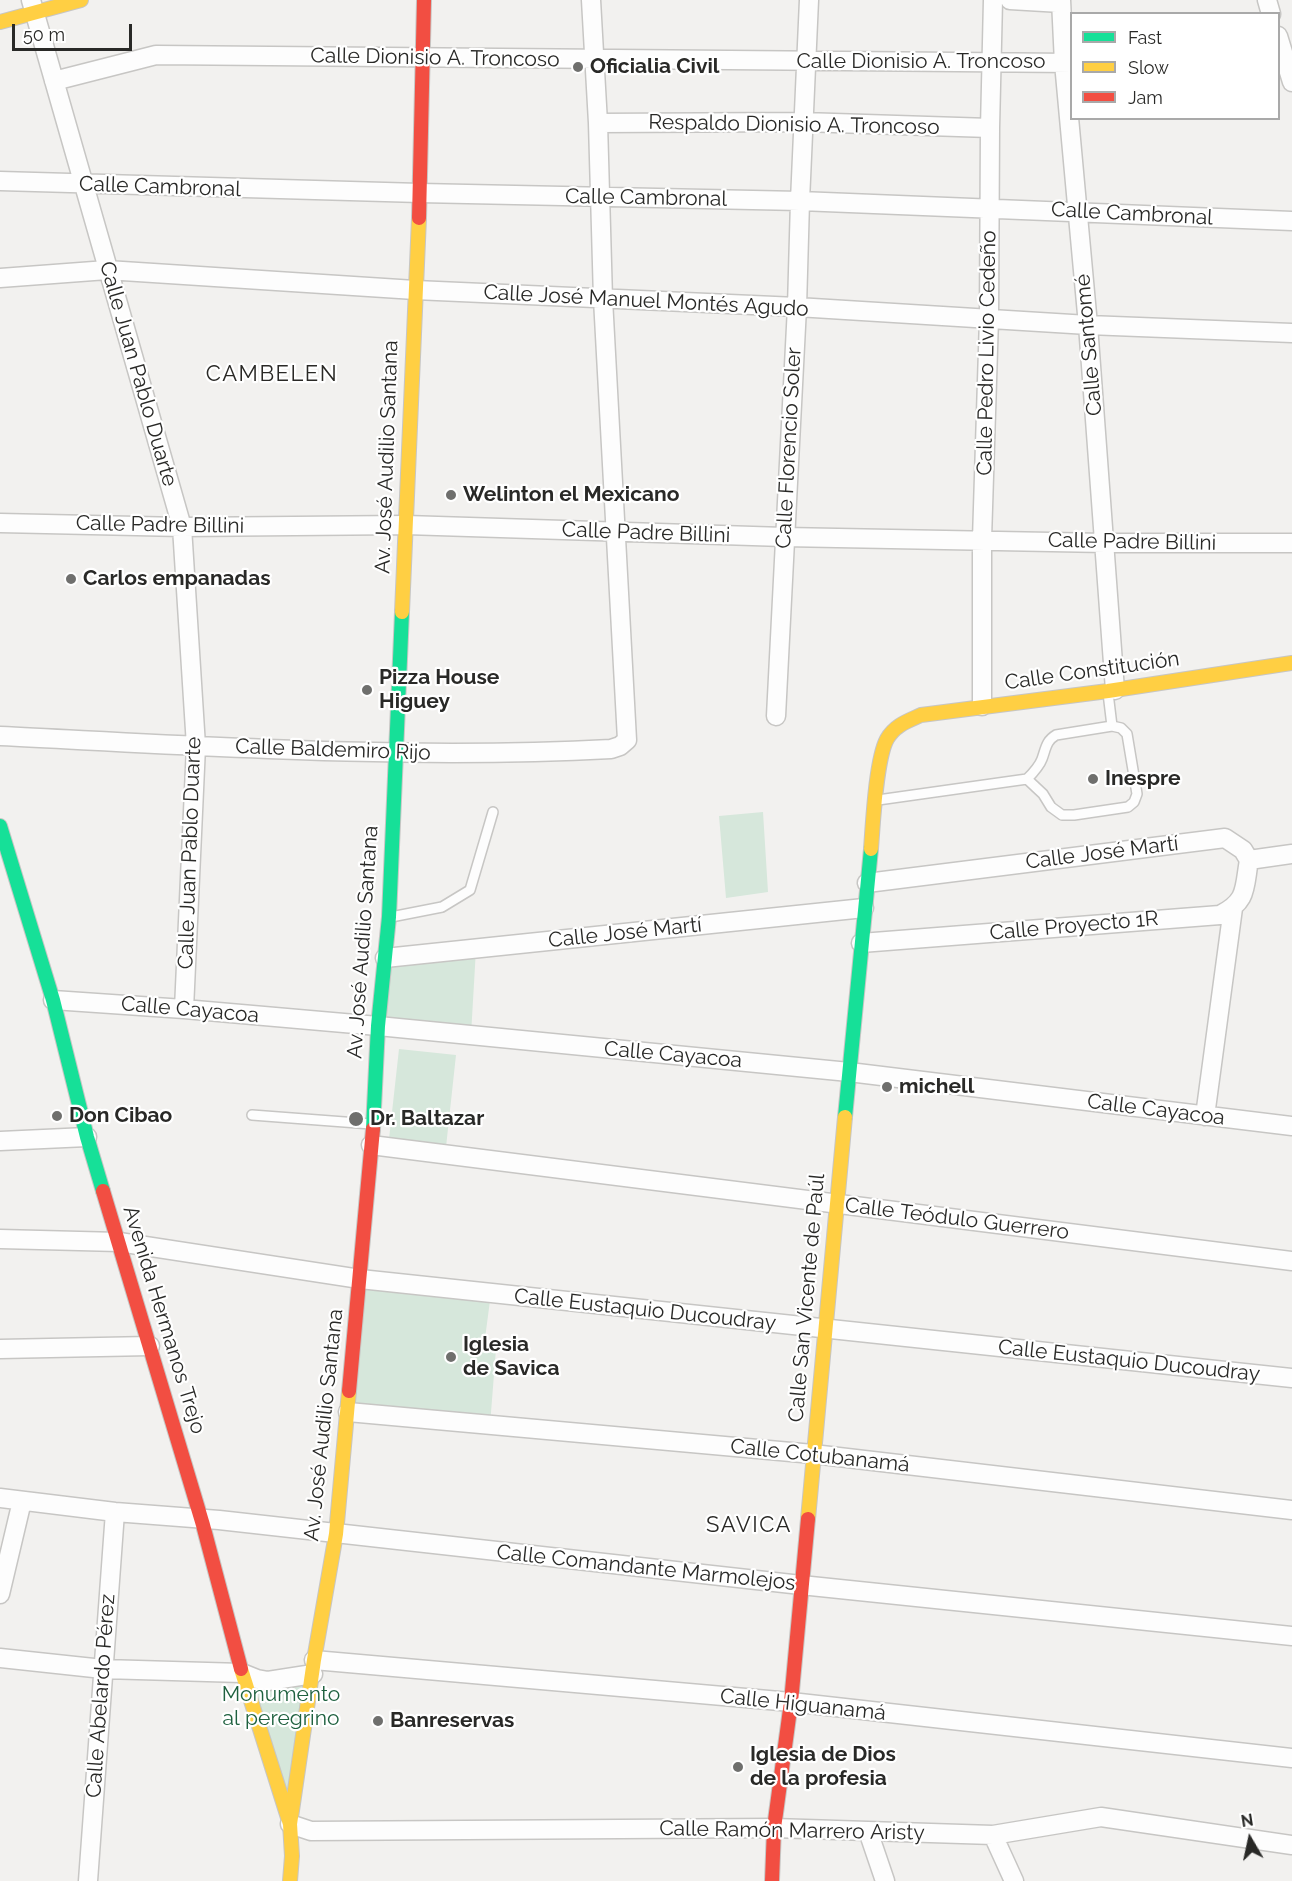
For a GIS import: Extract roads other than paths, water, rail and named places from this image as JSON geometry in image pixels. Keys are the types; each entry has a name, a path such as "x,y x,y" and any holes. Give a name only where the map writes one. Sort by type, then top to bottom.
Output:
{"main road":[{"path":"0,22 32,6 81,0"},
{"name":"Av. José Audilio Santana","path":"290,1881 292,1856 290,1824 336,1534 360,1279 373,1124 378,1026 389,918 420,193 424,0"},
{"name":"Calle Constitución","path":"899,725 921,715 1292,663"},
{"name":"Calle San Vicente de Paúl","path":"772,1881 774,1828 791,1702 864,908 880,764 887,739 899,725"},
{"name":"Avenida Hermanos Trejo","path":"0,826 4,855 53,1000 87,1137 200,1518 242,1672 290,1824"},
{"path":"279,1881 290,1824"}],"street":[{"path":"591,0 598,123 598,196 616,533"},
{"name":"Calle Florencio Soler","path":"776,716 797,307 809,0"},
{"name":"Calle Pedro Livio Cedeño","path":"982,706 982,540 989,318 993,0"},
{"path":"1010,0 1061,1"},
{"name":"Calle Santomé","path":"1061,1 1070,90"},
{"name":"Calle Juan Pablo Duarte","path":"32,6 182,527 196,746 184,1009"},
{"path":"1280,42 1292,82"},
{"name":"Calle Dionisio A. Troncoso","path":"54,81 156,55 1068,63"},
{"name":"Calle Santomé","path":"1072,120 1105,543 1112,690"},
{"name":"Respaldo Dionisio A. Troncoso","path":"598,123 803,122 990,128"},
{"name":"Calle Cambronal","path":"0,181 84,185 800,201 1292,221"},
{"name":"Calle José Manuel Montés Agudo","path":"0,278 107,270 415,290 797,307 1088,325 1292,333"},
{"name":"Calle Padre Billini","path":"0,523 182,527 406,525 784,537 1105,543 1292,543"},
{"name":"Calle Baldemiro Rijo","path":"0,736 395,753 539,753 601,750 620,746 627,740 616,533"},
{"name":"Calle José Martí","path":"867,883 1225,837 1244,850 1249,860"},
{"path":"1205,1116 1233,908 1244,895 1249,860 1292,854"},
{"name":"Calle José Martí","path":"385,958 864,908"},
{"name":"Calle Proyecto 1R","path":"861,944 1220,915 1233,908"},
{"name":"Calle Cayacoa","path":"53,1000 378,1026 849,1072 1292,1126"},
{"path":"0,1141 87,1137"},
{"name":"Calle Teódulo Guerrero","path":"371,1145 1292,1261"},
{"name":"Calle Eustaquio Ducoudray","path":"0,1239 119,1242 360,1279 1292,1378"},
{"path":"0,1349 150,1346"},
{"name":"Calle Cotubanamá","path":"348,1412 813,1454 1292,1510"},
{"name":"Calle Comandante Marmolejos","path":"0,1498 1292,1636"},
{"path":"0,1594 22,1501"},
{"name":"Calle Abelardo Pérez","path":"88,1881 115,1512"},
{"name":"Calle Higuanamá","path":"0,1658 103,1670 242,1672 268,1681 314,1667 791,1702 1292,1758"},
{"name":"Calle Ramón Marrero Aristy","path":"290,1824 311,1831 774,1828 993,1835 1101,1817 1291,1847"},
{"path":"868,1832 885,1881"},
{"path":"993,1835 1014,1881"}],"lane":[{"path":"1112,690 1112,726"},
{"path":"876,800 1028,779 1041,761 1045,746 1056,735 1112,726 1120,728 1127,734 1137,794 1134,802 1128,807 1062,815 1051,807 1043,794 1028,779"},
{"path":"389,918 441,907 470,890 493,812"},
{"path":"252,1116 373,1124"}],"place":[{"name":"Oficialia Civil","path":"578,67"},
{"name":"Welinton el Mexicano","path":"451,495"},
{"name":"Carlos empanadas","path":"71,579"},
{"name":"Pizza House Higuey","path":"367,690"},
{"name":"Inespre","path":"1093,779"},
{"name":"michell","path":"887,1087"},
{"name":"Don Cibao","path":"57,1116"},
{"name":"Dr. Baltazar","path":"356,1119"},
{"name":"Iglesia de Savica","path":"451,1357"},
{"name":"Banreservas","path":"378,1721"},
{"name":"Iglesia de Dios de la profesia","path":"738,1767"}],"district":[{"name":"CAMBELEN","path":"272,374"},
{"name":"SAVICA","path":"749,1525"}],"park label":[{"name":"Monumento al peregrino","path":"281,1707"}]}
